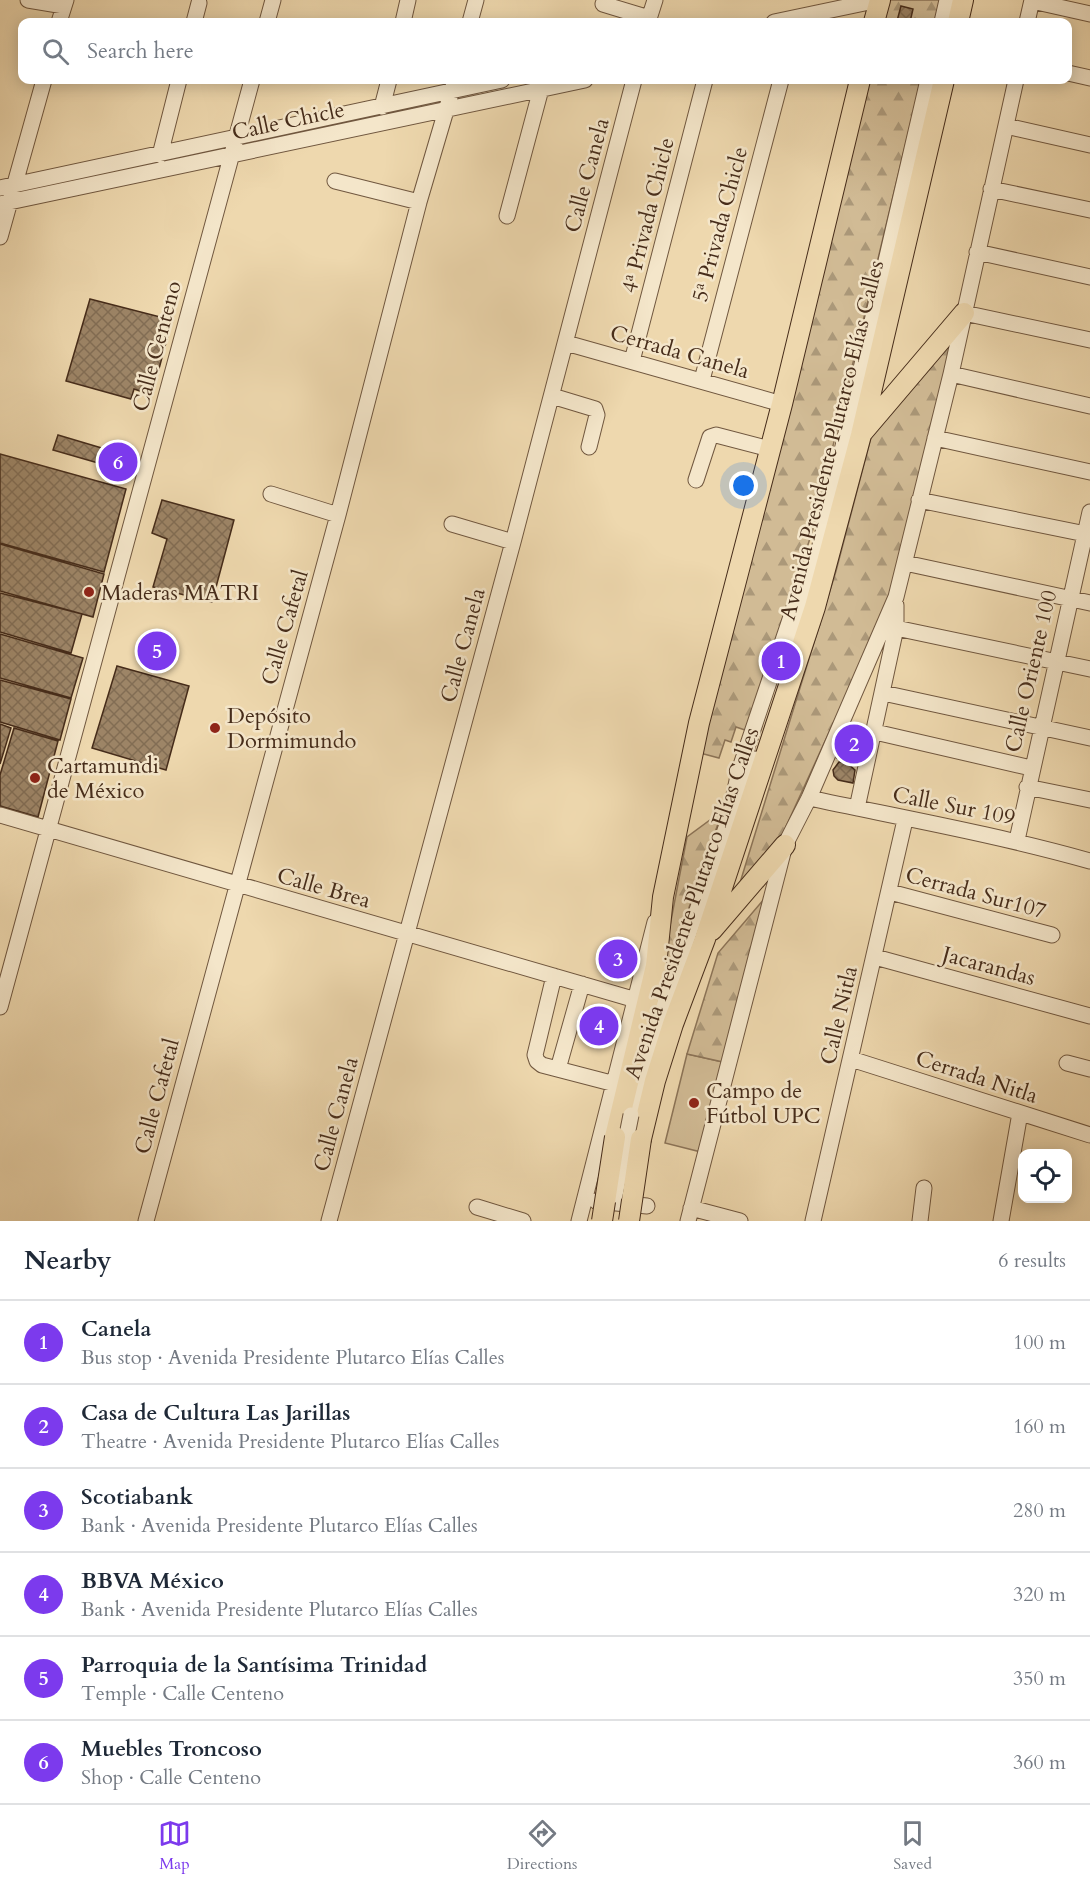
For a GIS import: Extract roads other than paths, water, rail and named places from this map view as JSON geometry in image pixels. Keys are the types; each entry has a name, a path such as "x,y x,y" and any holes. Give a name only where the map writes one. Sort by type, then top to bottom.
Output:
{"main road":[{"path":"875,18 880,0"},
{"path":"959,18 963,0"},
{"name":"Avenida Presidente Plutarco Elías Calles","path":"602,1221 615,1137 656,966 663,897 699,723 782,404 859,84"},
{"name":"Avenida Presidente Plutarco Elías Calles","path":"628,1221 641,1139 659,1069 705,939 815,607 861,435 943,84"},
{"path":"861,435 964,313"},
{"path":"705,939 785,845"}],"street":[{"path":"28,0 65,3 60,18"},
{"path":"268,18 273,0"},
{"path":"404,18 408,0"},
{"path":"471,18 476,0"},
{"path":"650,18 655,0"},
{"path":"793,18 880,0"},
{"path":"943,18 947,0"},
{"path":"1028,18 1032,1 1090,14"},
{"path":"195,18 199,3"},
{"path":"603,4 643,18"},
{"path":"1072,74 1090,78"},
{"path":"0,237 7,186 43,84"},
{"path":"160,155 178,84"},
{"name":"Calle Centeno","path":"0,1007 251,84"},
{"path":"382,107 388,84"},
{"name":"Calle Chicle","path":"5,203 563,84"},
{"name":"Calle Canela","path":"330,1221 552,396 633,84"},
{"name":"4ª Privada Chicle","path":"632,361 704,84"},
{"name":"5ª Privada Chicle","path":"702,380 780,84"},
{"path":"611,1221 631,1115 654,1034 729,819 742,760 797,594 820,539 927,84"},
{"path":"740,1221 690,1215 785,845 809,798 896,597 951,374 1015,84"},
{"name":"Calle Chicle","path":"7,186 382,107 454,85"},
{"name":"Calle Cafetal","path":"146,1221 235,885 338,515 419,202 454,85"},
{"path":"507,216 541,88"},
{"path":"1006,126 1090,145"},
{"path":"335,181 419,202"},
{"path":"992,189 1090,210"},
{"path":"977,252 1090,277"},
{"path":"964,313 1090,340"},
{"name":"Cerrada Canela","path":"566,343 782,404"},
{"path":"951,374 1090,406"},
{"path":"552,396 595,409 597,416 589,447"},
{"path":"696,480 710,437 716,435 770,449"},
{"path":"935,438 1090,472"},
{"path":"271,494 338,515"},
{"path":"919,500 1087,535"},
{"name":"Calle Oriente 100","path":"1017,840 1055,661 1087,535 1090,512"},
{"path":"452,524 513,542"},
{"path":"905,563 1090,603"},
{"path":"857,808 896,628 896,597"},
{"path":"896,628 1090,669"},
{"path":"883,693 1090,738"},
{"path":"875,732 1031,768"},
{"path":"1027,787 1090,800"},
{"name":"Calle Sur 109","path":"809,798 905,820 1017,840 1090,861"},
{"name":"Calle Brea","path":"0,816 636,1000"},
{"name":"Calle Nitla","path":"813,1221 905,820"},
{"name":"Cerrada Sur107","path":"890,892 1052,936"},
{"name":"Avenida Presidente Plutarco Elías Calles","path":"579,1221 636,1000 647,945 663,897"},
{"name":"Jacarandas","path":"875,957 1090,1016"},
{"path":"554,976 535,1058 538,1064 615,1084"},
{"path":"558,1069 582,984"},
{"name":"Cerrada Nitla","path":"851,1059 1090,1135"},
{"path":"1067,1063 1090,1069"},
{"path":"1001,1221 1020,1113"},
{"path":"920,1221 924,1188"},
{"path":"584,1199 647,1206"},
{"path":"477,1207 523,1221"}],"place":[{"name":"Muebles Troncoso","path":"118,462"},
{"name":"Maderas MATRI","path":"89,592"},
{"name":"Parroquia de la Santísima Trinidad","path":"157,651"},
{"name":"Canela","path":"781,661"},
{"name":"Depósito Dormimundo","path":"215,728"},
{"name":"Casa de Cultura Las Jarillas","path":"854,744"},
{"name":"Cartamundi de México","path":"35,778"},
{"name":"Scotiabank","path":"618,959"},
{"name":"BBVA México","path":"599,1026"},
{"name":"Campo de Fútbol UPC","path":"694,1103"}]}
